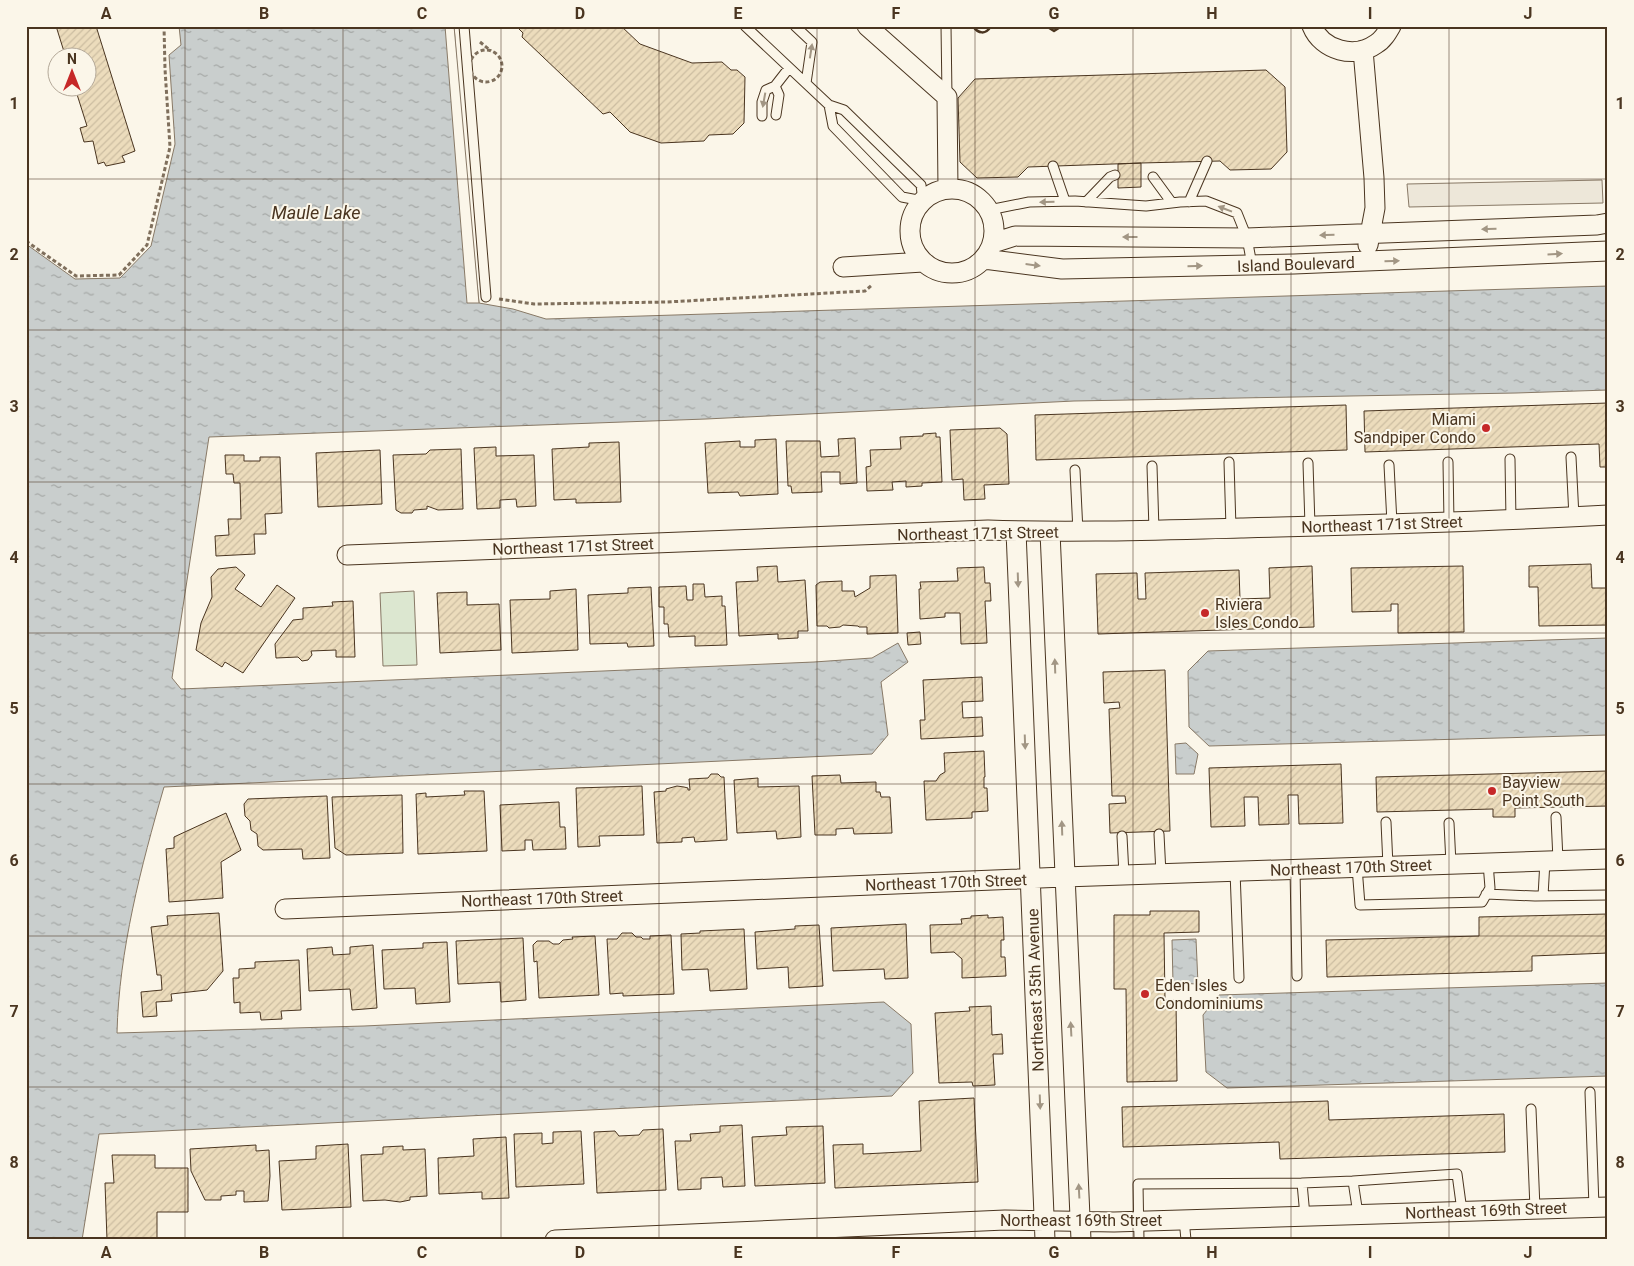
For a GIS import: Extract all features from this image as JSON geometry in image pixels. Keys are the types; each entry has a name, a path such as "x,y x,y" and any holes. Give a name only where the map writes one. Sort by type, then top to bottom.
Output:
{"street":[{"path":"867,26 947,97 948,189"},
{"path":"1312,26 1323,41 1335,49 1349,52 1363,50 1376,45 1386,35 1391,26"},
{"path":"1363,50 1375,208 1369,234 1366,262"},
{"path":"923,262 915,251 910,238 912,218 923,201 934,193 948,189 963,190 976,196 989,210 993,219 995,233 989,251"},
{"name":"Island Boulevard","path":"923,262 934,270 947,273 961,273 973,268 989,251 1015,236 1247,238 1597,225 1608,222"},
{"name":"Island Boulevard","path":"989,251 1062,269 1366,262 1608,251"},
{"path":"843,267 923,262"},
{"name":"Northeast 171st Street","path":"347,555 988,530 1078,532 1511,521 1608,515"},
{"name":"Northeast 35th Avenue","path":"1016,531 1045,1240"},
{"name":"Northeast 35th Avenue","path":"1050,532 1081,1240"},
{"name":"Northeast 170th Street","path":"285,909 1030,878 1608,859"},
{"name":"Northeast 169th Street","path":"556,1240 1005,1220 1140,1221 1601,1207"}],"lane":[{"path":"464,26 486,297"},
{"path":"745,26 828,105 844,110 921,185 923,201 902,196 833,126 828,105"},
{"path":"795,26 812,42 806,83"},
{"path":"946,26 947,97"},
{"path":"762,116 762,102 766,90 775,86 789,68"},
{"path":"775,86 779,95 776,115"},
{"path":"1189,202 1206,161"},
{"path":"1053,166 1065,201"},
{"path":"1086,202 1110,177 1115,176"},
{"path":"1153,177 1172,203"},
{"path":"989,210 1029,202 1065,201 1146,206 1206,201 1237,214 1247,238 1252,265"},
{"path":"1571,457 1574,517"},
{"path":"1510,459 1511,521"},
{"path":"1229,462 1231,528"},
{"path":"1448,462 1448,522"},
{"path":"1308,463 1310,526"},
{"path":"1389,465 1392,523"},
{"path":"1152,466 1154,530"},
{"path":"1075,470 1078,532"},
{"path":"1544,896 1551,861 1556,817"},
{"path":"1386,822 1388,866"},
{"path":"1448,822 1451,864"},
{"path":"1159,834 1161,874"},
{"path":"1122,836 1124,875"},
{"path":"1357,867 1360,905 1482,902 1490,888 1488,863"},
{"path":"1295,869 1297,976"},
{"path":"1235,871 1239,978"},
{"path":"1486,894 1608,896"},
{"path":"1590,1092 1601,1207"},
{"path":"1531,1109 1535,1209"},
{"path":"1139,1240 1138,1184 1302,1183 1457,1174 1462,1211"},
{"path":"1353,1181 1358,1214"},
{"path":"1302,1183 1305,1216"},
{"path":"1184,1219 1186,1240"}],"path":[{"path":"26,241 76,276 118,275 147,245 170,147 164,69 164,26"},
{"path":"486,50 496,54 501,63 501,69 496,78 486,82 476,79 470,71 470,61 473,57 477,53 486,50"},
{"path":"486,297 534,304 667,302 865,291 896,264"}],"green space":[{"path":"414,591 417,665 383,666 380,593"}],"shaded area":[{"path":"1602,180 1603,203 1409,207 1407,184"}],"water":[{"name":"Maule Lake","path":"179,26 454,26 464,159 479,303 513,309 546,319 1608,286 1608,390 1074,401 706,419 209,437 172,678 181,689 814,662 872,658 898,643 908,662 881,682 888,735 872,754 164,787 147,848 127,940 122,971 117,1033 364,1026 884,1002 911,1024 913,1073 892,1096 99,1134 82,1240 26,1240 26,244 75,279 120,278 151,246 175,144 169,55 181,45"},
{"path":"1608,638 1608,735 1209,746 1189,727 1188,671 1208,651"},
{"path":"1186,743 1198,754 1194,774 1176,774 1175,744"},
{"path":"1196,939 1198,984 1173,983 1172,940"},
{"path":"1608,983 1608,1076 1227,1088 1206,1072 1203,1015 1219,995"}],"pier":[{"path":"445,26 454,26 479,303 467,303"}],"building":[{"path":"56,26 96,26 135,151 122,156 125,162 106,166 104,162 98,164 93,141 84,142 80,128 87,126 78,98 98,98 98,48 63,48"},
{"path":"516,26 621,26 640,44 692,63 722,62 731,70 737,70 745,77 744,123 733,134 709,135 704,141 661,143 630,132 610,112 603,114 522,37 523,33"},
{"path":"1266,70 1285,87 1287,152 1271,169 1230,170 1220,161 1141,163 1028,167 1018,177 977,178 960,162 958,98 975,79"},
{"path":"1141,163 1141,187 1118,188 1118,164"},
{"name":"Miami Sandpiper Condo","path":"1608,403 1608,467 1600,467 1599,444 1365,452 1364,411"},
{"path":"1346,405 1347,450 1036,460 1035,415"},
{"path":"1000,428 1007,434 1009,484 984,485 985,499 964,500 963,479 952,480 950,430"},
{"path":"936,433 936,437 940,437 942,482 922,483 922,486 906,487 906,481 892,482 893,490 867,491 866,467 871,466 870,450 901,449 900,437 923,436 923,434"},
{"path":"855,438 857,483 840,484 840,472 821,472 822,492 792,493 791,486 788,486 786,441 820,441 821,457 839,456 838,439"},
{"path":"776,439 778,494 740,496 738,492 708,493 705,443 740,441 740,447 755,447 755,440"},
{"path":"619,442 621,502 576,503 576,499 554,500 552,449 589,447 589,443"},
{"path":"496,447 496,456 534,455 536,506 517,507 516,499 500,500 500,508 477,509 474,448"},
{"path":"461,449 463,509 438,510 427,506 427,509 414,510 412,513 401,513 396,510 393,455 426,454 430,450"},
{"path":"380,450 382,504 318,507 316,453"},
{"path":"225,455 244,455 244,461 260,461 260,457 280,457 282,513 265,514 266,534 254,534 255,554 216,556 215,536 229,535 228,519 241,519 240,483 234,483 233,474 226,474"},
{"path":"1591,564 1592,588 1608,588 1608,625 1539,626 1538,587 1529,587 1529,566"},
{"path":"777,566 778,582 805,580 808,631 798,631 798,638 778,639 778,634 739,636 736,582 758,581 757,567"},
{"name":"Riviera Isles Condo","path":"1312,566 1314,627 1098,634 1096,574 1137,573 1138,599 1146,599 1145,573 1239,570 1240,599 1270,598 1269,568"},
{"path":"1463,566 1464,632 1398,633 1398,604 1391,604 1391,611 1352,612 1351,568"},
{"path":"236,567 245,575 235,589 261,607 277,585 295,598 243,673 225,662 222,667 196,650 201,623 212,597 211,577 218,569"},
{"path":"984,567 985,583 990,583 991,601 985,601 987,643 961,644 960,613 945,613 945,617 920,619 920,582 958,581 957,568"},
{"path":"896,575 898,633 867,634 867,627 843,625 829,628 827,626 817,626 816,585 820,582 842,581 842,591 854,591 855,597 870,588 870,576"},
{"path":"693,584 704,584 705,597 722,596 722,606 725,606 727,645 695,646 695,636 669,637 668,624 664,624 664,607 659,607 659,587 686,586 687,600 693,600"},
{"path":"651,587 654,646 628,647 627,643 590,644 588,595 628,593 628,588"},
{"path":"576,589 578,650 512,653 510,600 550,599 550,591"},
{"path":"467,592 467,605 499,604 501,650 440,653 437,593"},
{"path":"353,601 355,657 336,657 336,650 311,651 312,655 308,660 302,661 298,657 276,658 275,644 293,620 303,619 303,608 333,606 332,602"},
{"path":"920,632 921,644 908,645 907,633"},
{"path":"1165,670 1170,831 1110,833 1109,804 1126,803 1125,796 1112,796 1109,709 1120,708 1119,702 1104,703 1103,672"},
{"path":"982,677 983,701 962,702 963,718 982,717 983,736 921,739 920,720 925,720 923,680"},
{"path":"984,751 984,788 987,788 988,811 972,812 972,818 926,820 924,781 936,781 945,772 944,753"},
{"path":"1341,764 1343,823 1299,824 1298,795 1288,795 1289,824 1259,825 1258,797 1244,797 1245,826 1211,827 1209,768"},
{"name":"Bayview Point South","path":"1608,771 1608,806 1515,808 1515,817 1493,817 1493,809 1377,812 1376,777"},
{"path":"711,774 718,774 724,777 727,840 695,842 694,837 682,838 682,842 657,843 654,792 666,791 666,789 677,786 690,790 689,779 708,778"},
{"path":"840,775 841,783 876,782 876,792 880,792 881,797 890,797 892,833 854,834 853,828 836,829 836,835 815,835 812,776"},
{"path":"758,778 758,787 799,786 801,837 777,839 776,831 737,833 734,780"},
{"path":"642,786 644,835 599,836 600,846 578,847 576,788"},
{"path":"464,791 484,791 487,851 418,854 416,794 426,793 426,797 465,795"},
{"path":"402,795 403,853 346,855 335,848 332,797"},
{"path":"327,796 330,858 303,859 302,849 263,850 258,846 257,834 251,830 250,821 245,816 244,804 248,799"},
{"path":"559,802 560,827 565,827 566,849 533,850 532,840 525,840 525,850 502,851 500,805"},
{"path":"226,813 241,850 221,862 223,898 169,902 166,849 174,848 174,837"},
{"name":"Eden Isles Condominiums","path":"1150,911 1199,911 1199,932 1164,933 1165,1000 1176,1000 1177,1081 1127,1082 1126,989 1114,989 1114,915 1150,915"},
{"path":"219,913 223,971 207,990 171,994 172,1001 156,1002 157,1016 143,1017 141,992 162,990 161,975 157,975 151,927 168,925 167,916"},
{"path":"1608,914 1608,953 1532,956 1532,971 1327,977 1326,940 1479,936 1479,917"},
{"path":"988,915 988,918 1003,917 1004,940 1001,940 1001,957 1005,957 1006,976 962,978 962,959 954,952 931,953 930,925 962,924 961,919 971,918 971,916"},
{"path":"906,924 908,978 885,979 884,969 833,971 831,928"},
{"path":"819,925 823,986 789,988 788,967 757,969 755,932 795,929 795,926"},
{"path":"744,929 747,989 710,991 708,969 682,970 681,934"},
{"path":"622,933 632,933 636,937 643,939 650,939 650,936 671,935 674,994 623,996 623,993 610,994 607,939 617,939"},
{"path":"595,936 599,995 539,998 537,961 534,962 533,945 537,941 549,941 553,944 559,944 563,940 573,939 572,937"},
{"path":"523,938 526,1000 501,1002 500,982 458,984 456,941"},
{"path":"447,942 450,1002 416,1004 415,988 384,989 382,950 423,948 423,943"},
{"path":"373,945 377,1008 352,1010 350,989 309,991 307,949 332,947 333,955 350,954 350,947"},
{"path":"299,960 301,1010 281,1011 282,1019 261,1020 260,1012 240,1013 240,1002 234,1003 233,978 239,978 239,969 255,968 255,962"},
{"path":"991,1006 992,1035 1002,1034 1003,1054 993,1054 995,1085 973,1086 972,1082 939,1083 935,1013 970,1011 969,1007"},
{"path":"974,1098 978,1182 835,1188 833,1145 863,1144 863,1154 921,1151 919,1101"},
{"path":"1328,1101 1329,1120 1504,1114 1505,1152 1280,1159 1279,1142 1123,1147 1122,1107"},
{"path":"742,1125 745,1186 723,1187 722,1177 701,1178 701,1189 678,1190 675,1141 691,1141 690,1134 720,1132 720,1126"},
{"path":"823,1126 825,1183 755,1186 752,1137 787,1135 786,1127"},
{"path":"663,1129 666,1190 597,1193 594,1132 615,1131 619,1136 639,1135 643,1130"},
{"path":"581,1131 584,1184 516,1187 514,1134 542,1133 542,1144 553,1143 553,1132"},
{"path":"506,1137 509,1198 482,1199 482,1192 439,1194 438,1158 474,1156 473,1139"},
{"path":"348,1144 351,1207 282,1210 279,1161 316,1159 316,1146"},
{"path":"256,1145 256,1151 269,1150 270,1176 268,1201 244,1202 244,1191 236,1191 236,1195 221,1196 221,1200 205,1200 191,1171 190,1149"},
{"path":"403,1146 403,1150 425,1149 427,1196 410,1197 410,1200 400,1202 385,1200 363,1201 361,1155 383,1154 383,1147"},
{"path":"112,1155 155,1155 155,1168 188,1168 188,1212 157,1212 157,1240 107,1240 105,1183 114,1183"}],"wall":[{"path":"973,26 977,31 982,32 987,31 991,26"},
{"path":"1046,26 1054,31 1062,26"}],"place":[{"name":"Miami Sandpiper Condo","path":"1486,428"},
{"name":"Riviera Isles Condo","path":"1205,613"},
{"name":"Bayview Point South","path":"1492,791"},
{"name":"Eden Isles Condominiums","path":"1145,994"}]}
